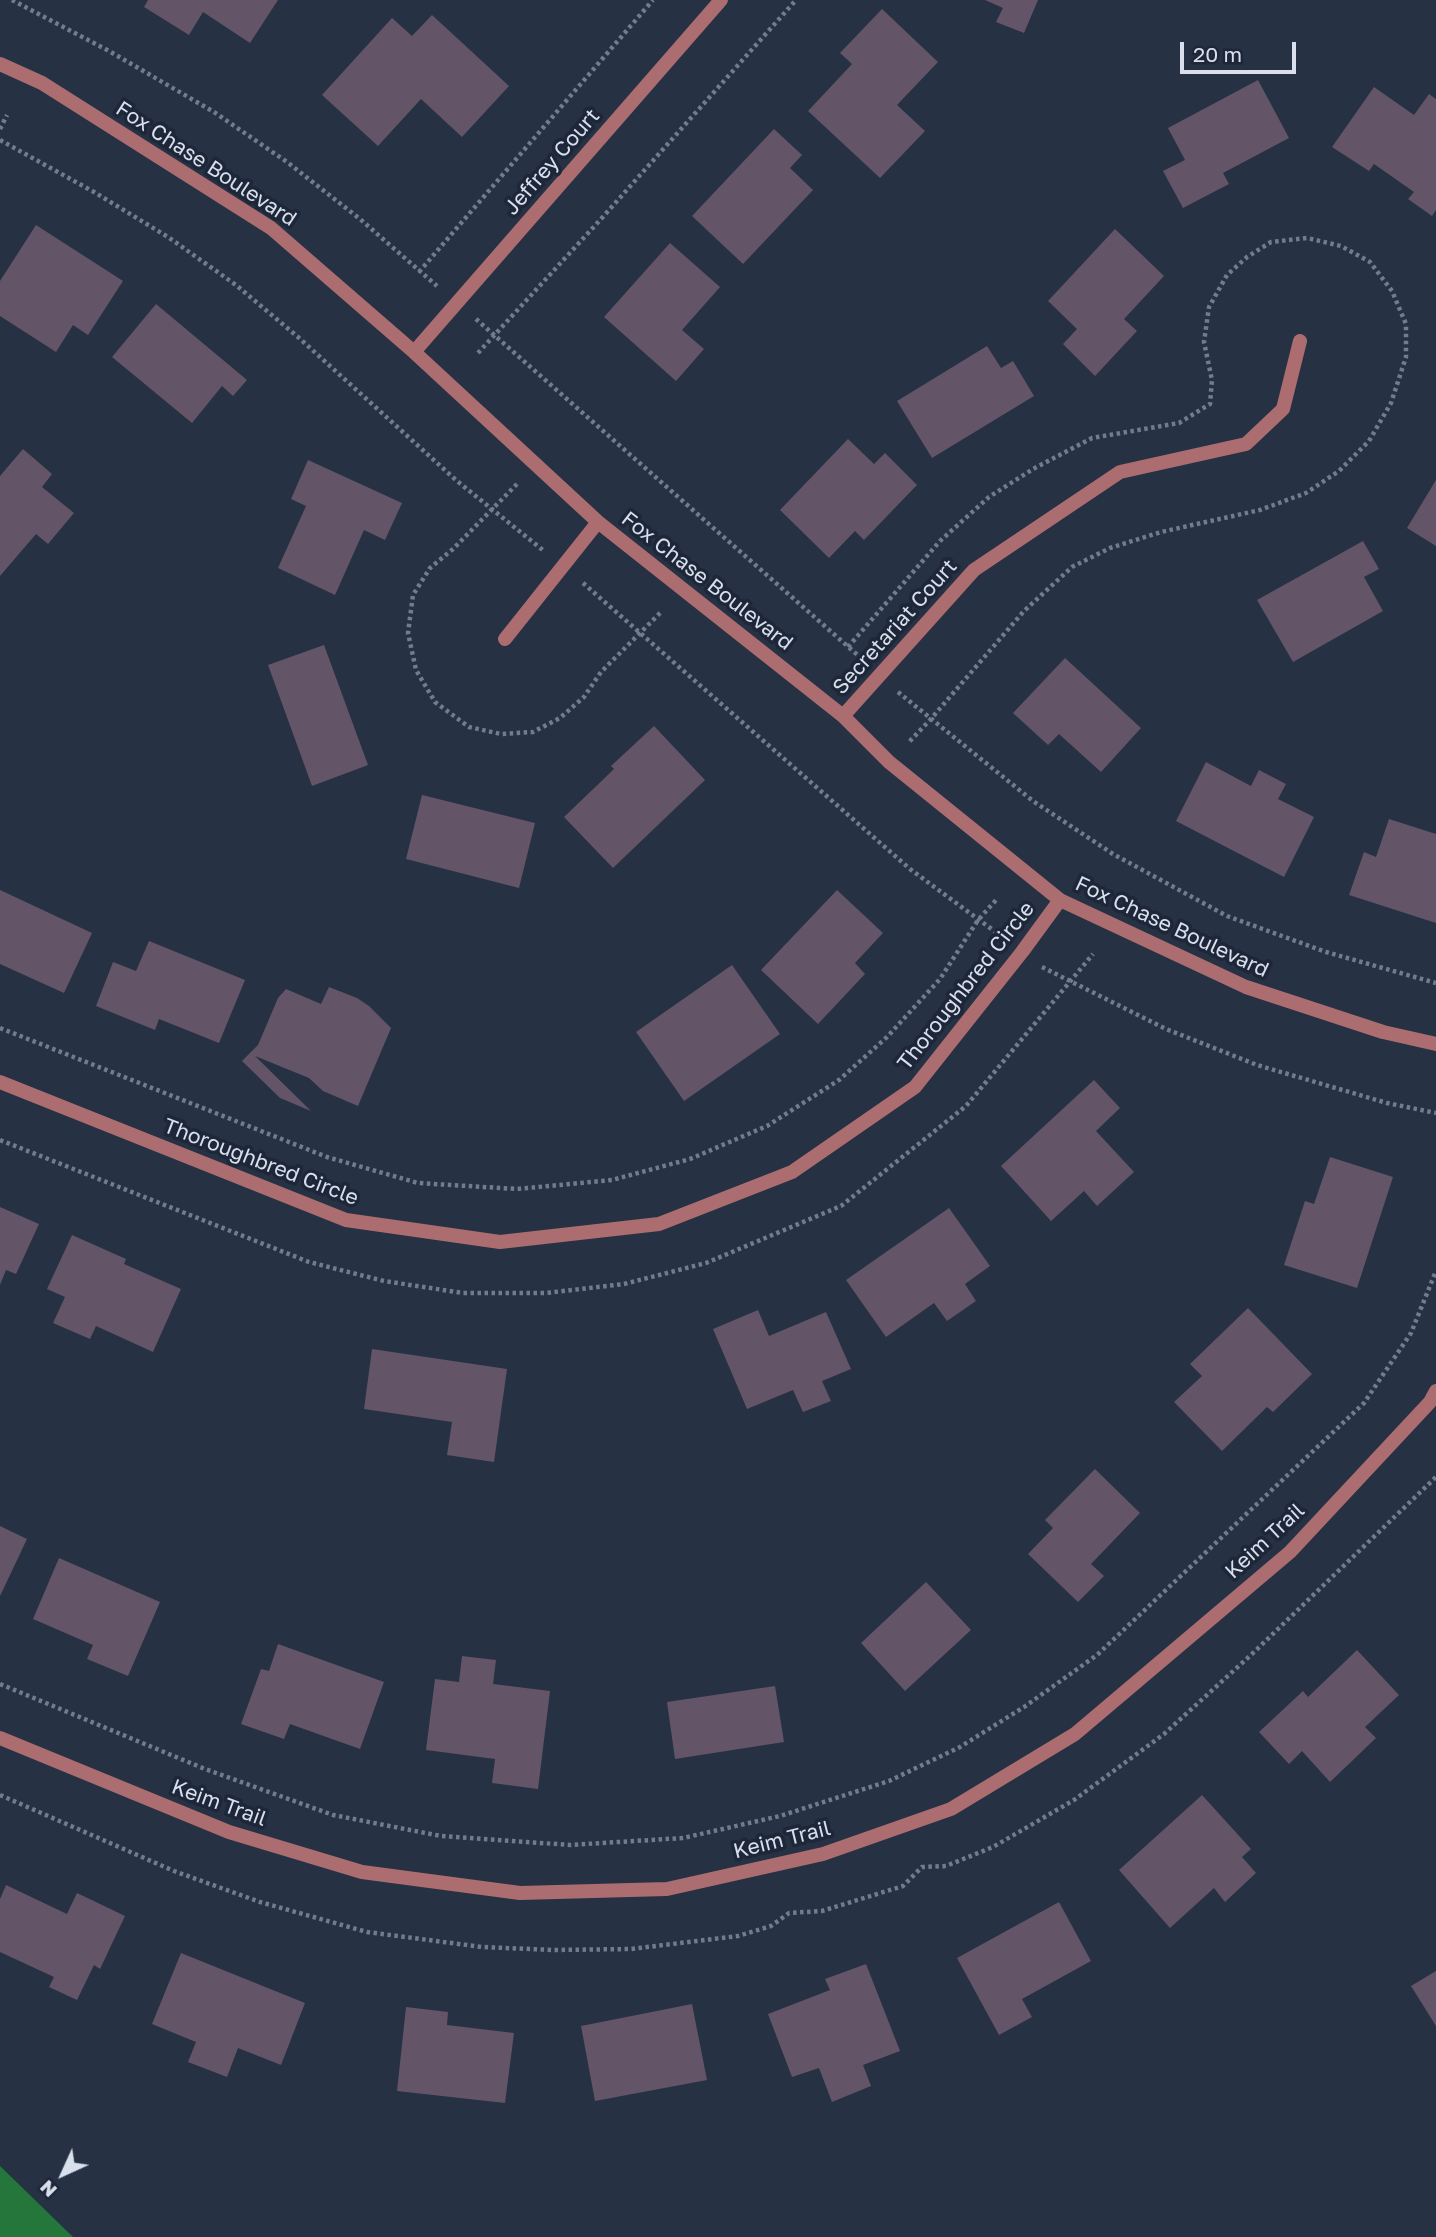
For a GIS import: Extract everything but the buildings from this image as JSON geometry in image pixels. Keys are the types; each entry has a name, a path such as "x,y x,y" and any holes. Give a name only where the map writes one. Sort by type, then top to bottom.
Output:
{"street":[{"name":"Jeffrey Court","path":"414,352 722,0"},
{"name":"Fox Chase Boulevard","path":"0,64 42,83 271,228 414,352 598,522 843,716 890,762 1060,900 1246,987 1383,1032 1436,1044"},
{"name":"Secretariat Court","path":"843,716 974,570 1120,472 1246,443 1283,410 1300,341"},
{"path":"505,639 598,522"},
{"name":"Thoroughbred Circle","path":"0,1082 346,1220 500,1242 659,1224 792,1172 915,1087 1060,900"},
{"name":"Keim Trail","path":"0,1738 229,1832 362,1872 520,1893 667,1889 823,1854 951,1809 1075,1734 1290,1552 1430,1402 1436,1391"}],"path":[{"path":"12,0 109,51 214,112 286,162 360,219 906,700 1033,802 1113,854 1227,916 1326,952 1436,983"},
{"path":"419,271 653,0"},
{"path":"478,354 796,0"},
{"path":"0,129 7,114"},
{"path":"0,140 168,237 236,285 298,337 457,481 563,566 909,869 1047,971 1166,1029 1257,1065 1387,1103 1436,1114"},
{"path":"0,1028 327,1157 418,1183 517,1188 612,1180 690,1159 767,1126 839,1080 887,1038 940,979 978,920 997,899"},
{"path":"0,1140 309,1262 384,1281 463,1293 546,1293 624,1284 706,1263 841,1206 966,1107 1093,954"},
{"path":"0,1684 205,1769 333,1815 441,1836 570,1845 683,1838 780,1816 889,1781 960,1747 1024,1707 1097,1655 1364,1403 1411,1333 1436,1271"},
{"path":"0,1796 174,1871 260,1902 367,1932 482,1947 554,1950 631,1949 738,1936 771,1926 789,1913 822,1910 903,1885 922,1867 946,1866 993,1847 1074,1800 1164,1734 1436,1478"}],"green space":[{"path":"0,2166 73,2237 0,2237"}]}
